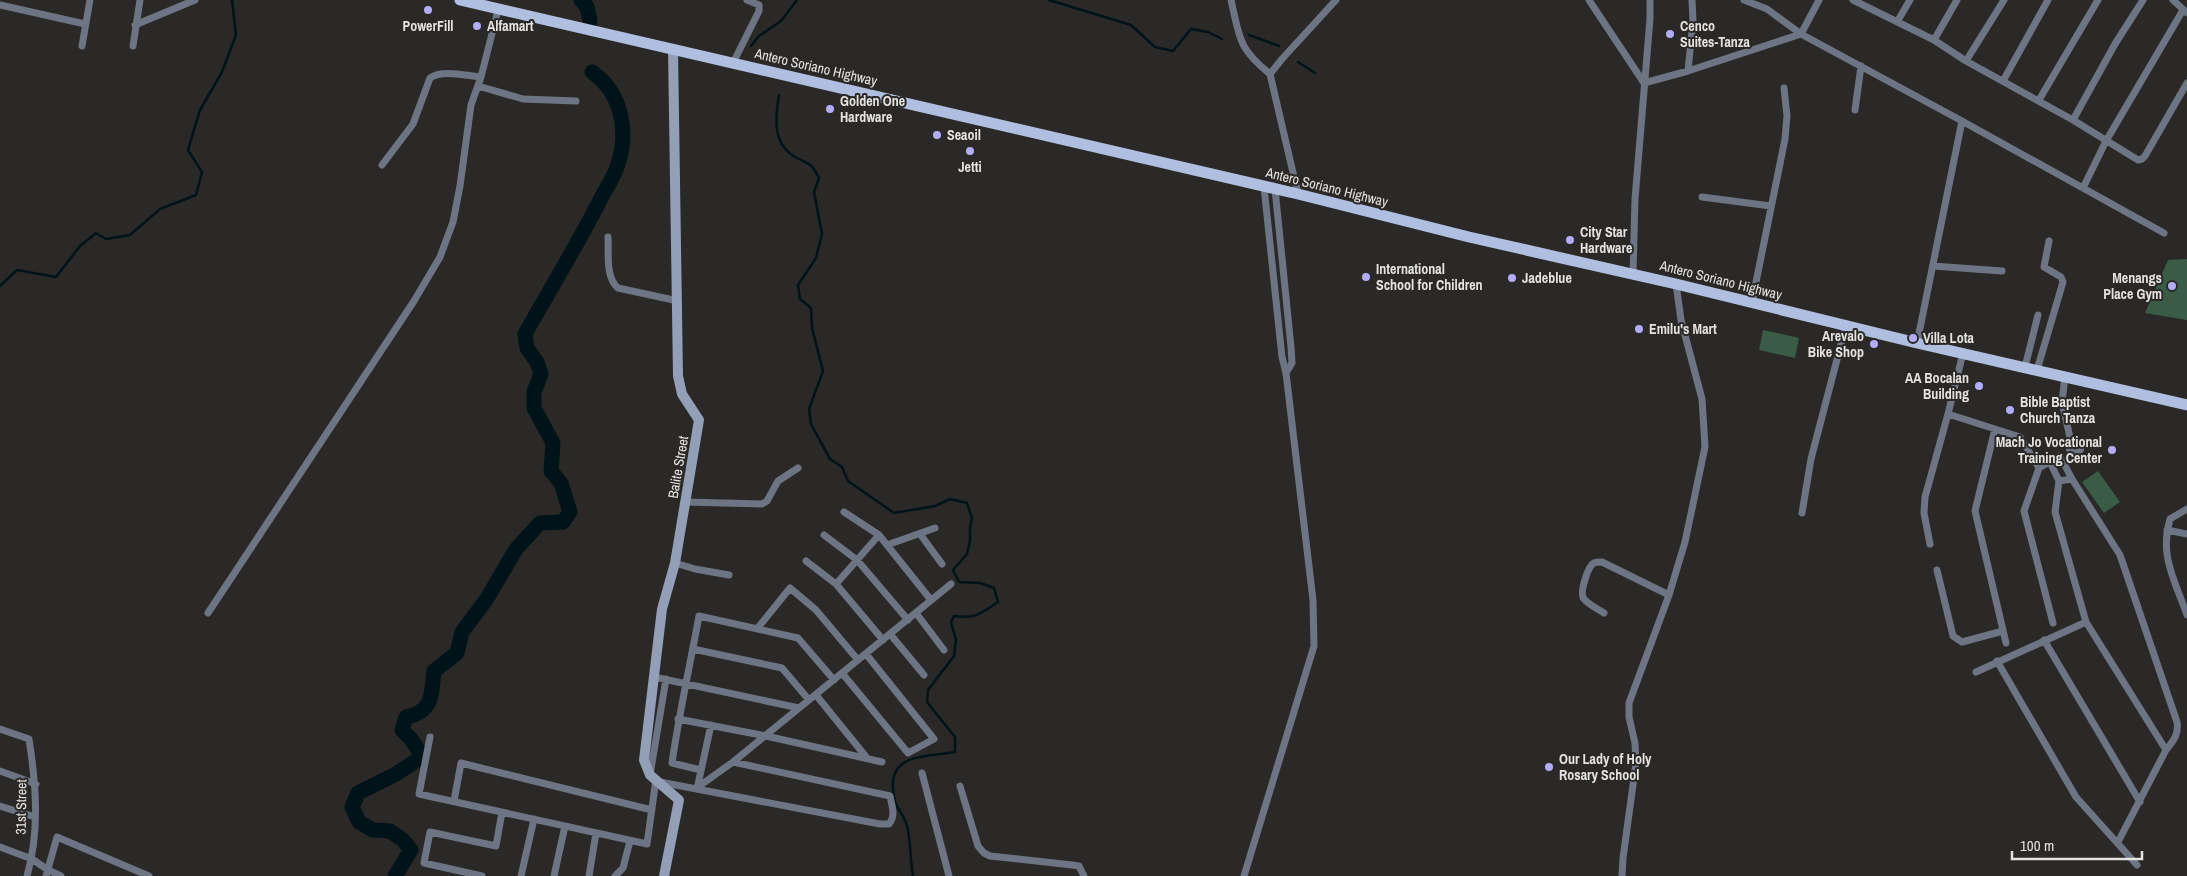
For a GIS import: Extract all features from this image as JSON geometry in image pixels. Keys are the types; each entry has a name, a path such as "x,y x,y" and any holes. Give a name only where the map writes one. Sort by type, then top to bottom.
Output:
{"main road":[{"name":"Antero Soriano Highway","path":"460,0 486,3 498,10 1298,194 1469,237 1634,274 1917,343 2187,405"}],"street":[{"path":"82,46 90,0"},
{"path":"133,46 140,0"},
{"path":"135,25 195,0"},
{"path":"733,63 759,11 759,5 747,0"},
{"path":"1231,0 1243,45 1252,59 1270,74 1298,194"},
{"path":"1270,74 1336,0"},
{"path":"1589,0 1644,83"},
{"path":"1634,274 1635,199 1650,0"},
{"path":"1688,71 1693,21 1692,0"},
{"path":"1744,0 1767,10 1801,34 2164,233"},
{"path":"1644,83 1688,71 1801,34 1819,0"},
{"path":"1853,0 1865,3 1897,22 1934,40 1966,61 2039,100 2138,160 2142,159 2187,83"},
{"path":"1897,22 1910,0"},
{"path":"1934,40 1957,0"},
{"path":"1966,61 2004,0"},
{"path":"2003,81 2048,0"},
{"path":"2039,100 2098,0"},
{"path":"2073,120 2115,44 2143,0"},
{"path":"2083,188 2106,141 2185,12 2173,0"},
{"path":"0,5 85,24"},
{"path":"208,612 414,301 440,257 453,222 471,104 481,77 498,10"},
{"name":"Balite Street","path":"655,779 644,760 662,609 675,563 699,420 682,394 680,387 674,49"},
{"path":"1855,110 1861,66"},
{"path":"382,165 412,124 430,78 435,74 481,77"},
{"path":"478,86 523,99 576,101"},
{"path":"1752,302 1786,139 1787,116 1784,88"},
{"path":"1917,343 1962,121"},
{"path":"1270,188 1291,347 1292,363 1286,373"},
{"path":"1244,876 1314,646 1313,600 1286,373 1282,357 1270,188"},
{"path":"1702,196 1771,206"},
{"path":"608,237 612,283 618,288 678,301"},
{"path":"2038,370 2063,282 2061,277 2044,267 2049,241"},
{"path":"1933,266 2002,271"},
{"path":"1622,876 1636,762 1635,743 1628,717 1629,704 1669,595 1685,542 1706,446 1702,399 1681,320 1676,284"},
{"path":"2024,367 2038,314"},
{"path":"1802,513 1811,459 1846,325"},
{"path":"1930,544 1924,513 1925,496 1963,353"},
{"path":"2053,623 2024,512 2039,468 2060,456 2070,446 2062,402 2065,376"},
{"path":"1948,414 2020,437 2039,468"},
{"path":"1995,429 1976,511 2006,643"},
{"path":"2060,456 2072,479 2120,555 2177,722 2176,736 2166,750 2118,842"},
{"path":"2050,462 2059,481 2055,512 2086,622 2166,750"},
{"path":"686,502 762,504 767,501 778,481 798,468"},
{"path":"2059,481 2072,479"},
{"path":"2187,509 2173,516 2167,530 2166,553 2185,603 2187,614"},
{"path":"844,512 879,535 931,600"},
{"path":"887,545 935,528"},
{"path":"2167,530 2187,534"},
{"path":"920,534 942,564"},
{"path":"824,535 857,560 908,620"},
{"path":"836,584 879,535"},
{"path":"806,561 836,584 883,640"},
{"path":"1604,613 1584,599 1582,595 1590,567 1594,563 1602,562 1669,595"},
{"path":"675,563 695,569 729,575"},
{"path":"1937,570 1953,636 1962,642 2003,631"},
{"path":"698,788 734,762 951,584"},
{"path":"757,629 790,588 816,610 858,660"},
{"path":"916,613 944,650"},
{"path":"701,770 672,763 678,719 687,683 699,616 798,638 834,680"},
{"path":"1976,672 2086,622"},
{"path":"890,634 924,675"},
{"path":"2044,640 2140,802"},
{"path":"693,649 782,668 809,700"},
{"path":"842,673 908,753 934,739 866,654"},
{"path":"1997,661 2076,797 2137,865"},
{"path":"654,677 799,708"},
{"path":"430,737 419,794 647,844 666,679"},
{"path":"816,694 867,758"},
{"path":"678,719 766,736 882,762"},
{"path":"698,788 711,725"},
{"name":"31st Street","path":"0,728 29,739 36,784 32,859 28,876"},
{"path":"655,779 880,824 889,824 892,821 893,813 890,796 734,762"},
{"path":"454,801 461,763 652,810"},
{"path":"0,771 36,784"},
{"path":"922,773 949,876"},
{"path":"655,779 678,800 664,876"},
{"path":"960,786 978,846 984,853 990,856 1072,864 1079,866 1084,876"},
{"path":"0,806 35,817"},
{"path":"482,876 424,863 430,832 496,846 502,812"},
{"path":"521,876 534,819"},
{"path":"554,876 565,826"},
{"path":"589,876 596,833"},
{"path":"47,873 57,837 148,876"},
{"path":"615,876 623,868 630,841"},
{"path":"0,847 32,859 47,873 61,876"}],"green space":[{"name":"Menangs Place Gym","path":"2187,259 2187,320 2145,313 2168,260"},
{"path":"1763,330 1799,338 1795,358 1759,350"},
{"path":"2098,471 2120,502 2104,513 2082,482"}],"waterway":[{"path":"0,286 17,270 56,277 80,246 96,233 106,239 130,235 160,209 196,195 202,172 188,150 200,110 222,72 236,35 232,0"},
{"path":"581,0 587,7 590,21"},
{"path":"751,46 759,36 781,21 797,0"},
{"path":"1049,0 1131,25 1155,47 1173,51 1191,29 1208,32 1222,39"},
{"path":"1249,35 1279,46"},
{"path":"1298,62 1315,73"},
{"path":"395,876 411,850 403,840 390,831 373,830 359,822 352,807 358,793 396,774 417,760 421,754 402,730 406,717 422,711 429,701 434,671 457,653 462,632 486,600 516,549 540,523 563,522 570,512 561,483 551,471 553,443 534,408 534,392 541,374 537,362 527,348 525,334 580,237 618,164 623,138 620,113 610,90 592,72"},
{"path":"779,95 776,122 779,139 789,153 812,167 819,178 814,192 822,234 816,258 798,285 800,299 811,308 812,328 823,371 809,409 811,424 830,459 842,467 848,481 894,513 935,506 950,499 967,503 972,518 970,541 967,554 953,570 959,582 980,583 994,588 998,602 977,615 968,617 954,616 951,622 956,640 954,656 928,690 927,702 955,737 955,752 907,761 899,766 894,774 895,802 907,826 913,876"}],"place":[{"name":"PowerFill","path":"428,10"},
{"name":"Alfamart","path":"477,26"},
{"name":"Cenco Suites-Tanza","path":"1670,34"},
{"name":"Golden One Hardware","path":"830,109"},
{"name":"Seaoil","path":"937,135"},
{"name":"Jetti","path":"970,151"},
{"name":"City Star Hardware","path":"1570,240"},
{"name":"International School for Children","path":"1366,277"},
{"name":"Jadeblue","path":"1512,278"},
{"name":"Menangs Place Gym","path":"2172,286"},
{"name":"Emilu's Mart","path":"1639,329"},
{"name":"Villa Lota","path":"1913,338"},
{"name":"Arevalo Bike Shop","path":"1874,344"},
{"name":"AA Bocalan Building","path":"1979,386"},
{"name":"Bible Baptist Church Tanza","path":"2010,410"},
{"name":"Mach Jo Vocational Training Center","path":"2112,450"},
{"name":"Our Lady of Holy Rosary School","path":"1549,767"}]}
